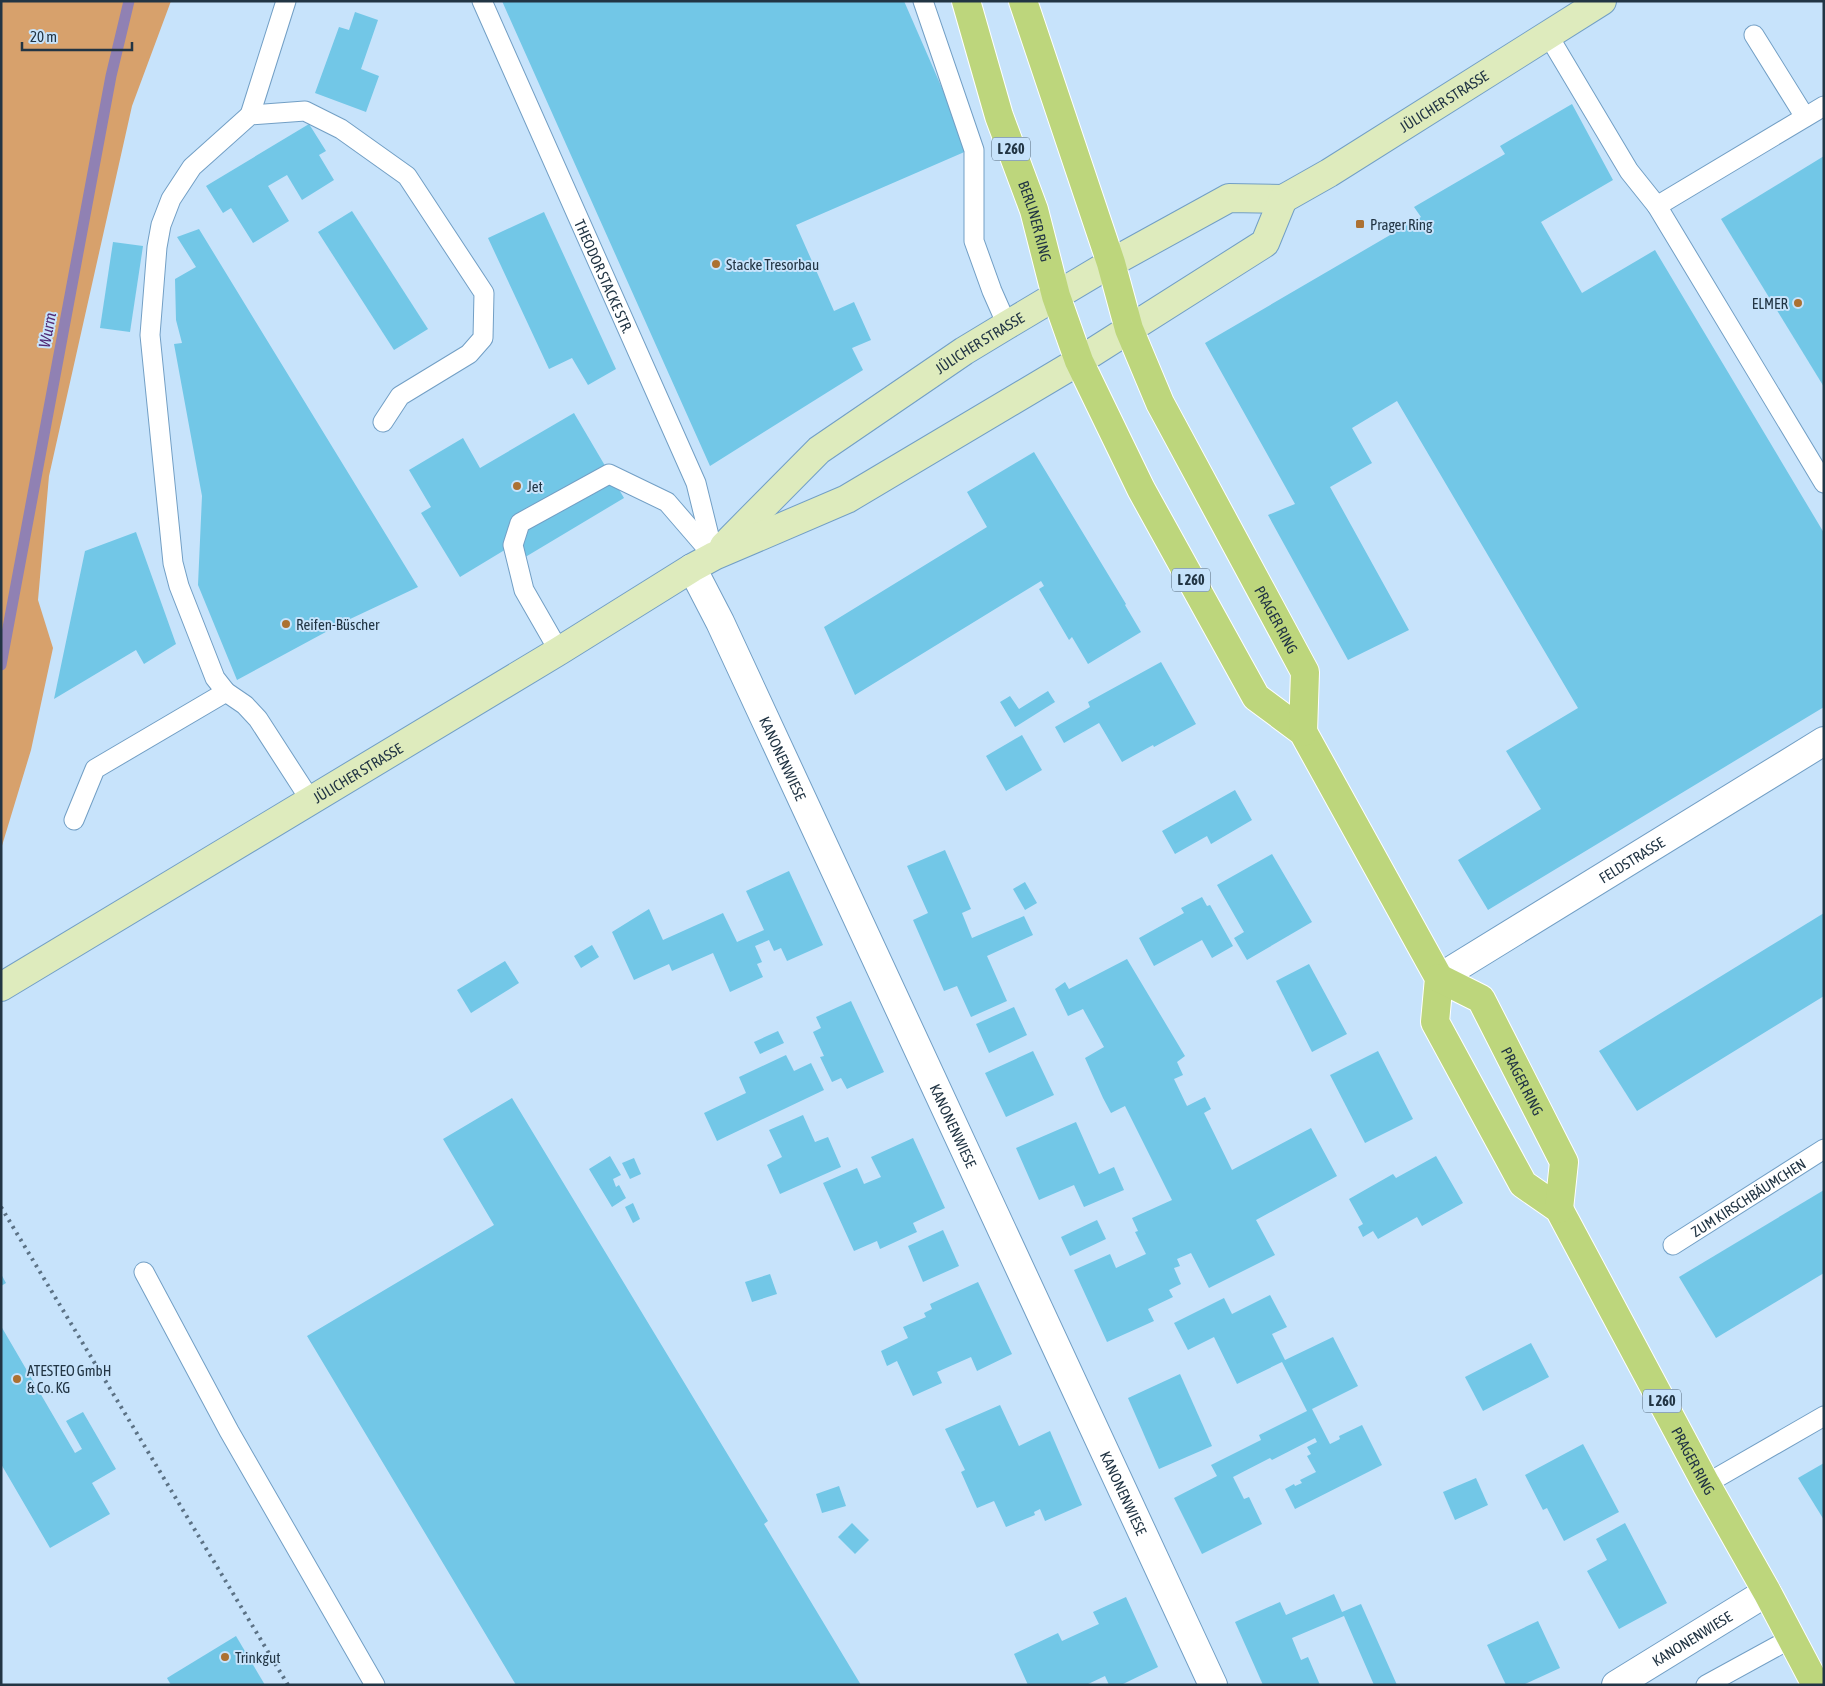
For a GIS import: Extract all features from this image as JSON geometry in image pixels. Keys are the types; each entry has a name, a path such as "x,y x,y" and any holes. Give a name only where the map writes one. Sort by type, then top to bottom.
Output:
{"main road":[{"name":"BERLINER RING","path":"966,1 999,116 1034,210 1056,296 1068,328"},
{"name":"L 260","path":"1023,1 1111,263"},
{"name":"JÜLICHER STRASSE","path":"703,562 819,450 1007,325 1111,263 1229,198 1283,199 1329,173 1602,1"},
{"name":"JÜLICHER STRASSE","path":"1,987 559,651 703,562 847,499 1079,361 1266,243 1283,199"},
{"name":"PRAGER RING","path":"1111,263 1129,329 1147,376 1305,672 1304,732"},
{"name":"PRAGER RING","path":"1068,328 1079,361 1141,489 1256,697 1304,732 1439,978 1435,1022 1523,1184 1559,1209 1816,1685"},
{"name":"PRAGER RING","path":"1439,978 1481,998 1564,1162 1559,1209"}],"street":[{"name":"KANONENWIESE","path":"703,562 720,622 1213,1685"},
{"name":"FELDSTRASSE","path":"1439,978 1824,741"},
{"name":"KANONENWIESE","path":"1616,1685 1767,1592"}],"lane":[{"path":"286,1 250,114 192,167 171,199 161,225 157,247 150,335 173,563 179,586 215,678 226,692 246,705 258,719 311,801"},
{"name":"THEODOR STACKE STR.","path":"482,1 696,483 703,562"},
{"path":"923,1 974,150 974,241 992,291 1007,325"},
{"path":"1548,35 1629,171 1657,206 1824,483"},
{"path":"1754,35 1805,116"},
{"path":"1657,206 1824,106"},
{"path":"250,114 305,111 341,129 407,176 484,293 483,338 469,354 400,396 383,422"},
{"path":"559,651 524,590 513,545 520,523 610,474 667,502 703,562"},
{"path":"74,820 95,769 226,692"},
{"name":"ZUM KIRSCHBÄUMCHEN","path":"1673,1245 1824,1149"},
{"path":"144,1272 229,1431 375,1685"},
{"path":"1706,1484 1824,1416"},
{"path":"1706,1685 1790,1639"}],"shaded area":[{"path":"1,1 171,1 132,106 49,476 38,600 53,648 31,750 1,849"}],"building":[{"name":"Stacke Tresorbau","path":"502,1 904,1 969,150 796,225 834,311 854,302 871,340 852,348 863,370 710,466"},
{"path":"355,12 378,20 361,69 379,76 366,112 315,93 339,27 349,30"},
{"path":"1572,104 1613,180 1541,222 1582,293 1655,250 1824,533 1824,707 1488,910 1458,860 1541,809 1506,751 1578,708 1397,401 1352,428 1372,463 1330,487 1409,630 1348,660 1268,515 1295,504 1205,343 1421,217 1414,207 1505,154 1500,146"},
{"path":"309,124 326,151 319,155 334,180 302,200 287,175 268,186 289,221 253,243 231,208 223,213 206,186"},
{"name":"ELMER","path":"1824,156 1824,387 1721,219"},
{"path":"352,211 428,329 394,350 318,232"},
{"path":"544,212 616,369 588,385 572,358 549,369 488,238"},
{"path":"199,229 418,587 348,620 237,680 198,585 202,496 174,344 182,343 176,320 175,279 196,267 177,237"},
{"path":"113,242 143,246 130,332 100,328"},
{"name":"Jet","path":"574,413 624,498 522,559 513,545 460,577 421,513 431,507 409,470 463,438 480,468"},
{"path":"1034,452 1141,632 1088,664 1072,637 1069,640 1039,589 1044,586 1041,581 855,695 824,627 987,527 967,492"},
{"path":"136,532 176,644 144,664 136,650 54,699 85,551"},
{"path":"1161,662 1196,724 1122,762 1099,723 1064,743 1055,727 1090,707 1088,702"},
{"path":"1048,691 1055,702 1015,727 1000,702 1010,696 1019,709"},
{"path":"1022,735 1042,770 1006,791 986,756"},
{"path":"1235,790 1252,820 1211,844 1207,836 1175,854 1162,831"},
{"path":"945,850 971,909 962,913 972,938 1024,916 1033,935 987,956 1007,1001 971,1017 957,986 944,991 913,920 928,913 907,866"},
{"path":"1272,854 1312,922 1247,960 1234,938 1244,932 1217,885"},
{"path":"789,871 823,945 787,961 781,948 774,951 769,940 755,946 762,962 757,964 763,977 730,992 713,953 672,971 669,964 634,980 612,932 649,909 663,940 723,913 737,942 764,930 746,891"},
{"path":"1025,882 1037,903 1025,910 1013,889"},
{"path":"1202,897 1207,906 1210,905 1233,946 1212,958 1202,940 1154,966 1139,938 1184,913 1181,908"},
{"path":"1824,913 1824,996 1637,1111 1599,1051"},
{"path":"592,945 599,957 581,968 574,956"},
{"path":"1127,959 1185,1056 1177,1062 1183,1075 1174,1079 1187,1106 1205,1097 1211,1109 1204,1113 1232,1170 1311,1128 1337,1176 1256,1220 1275,1255 1209,1288 1191,1253 1177,1259 1180,1266 1174,1268 1181,1284 1169,1290 1173,1297 1148,1309 1154,1321 1107,1342 1074,1270 1110,1254 1116,1268 1146,1254 1135,1232 1138,1231 1132,1218 1172,1200 1125,1106 1111,1113 1103,1098 1085,1058 1104,1047 1083,1009 1068,1016 1055,989 1065,982 1069,989"},
{"path":"505,961 519,983 471,1013 457,990"},
{"path":"1309,964 1347,1034 1312,1052 1276,981"},
{"path":"851,1001 884,1072 847,1089 841,1078 832,1082 820,1057 824,1056 813,1032 821,1028 816,1017"},
{"path":"1014,1007 1027,1035 989,1053 976,1024"},
{"path":"778,1031 784,1043 760,1054 754,1042"},
{"path":"1033,1051 1054,1095 1006,1117 985,1073"},
{"path":"1378,1051 1413,1119 1365,1143 1330,1075"},
{"path":"786,1055 794,1071 811,1063 824,1090 717,1141 704,1113 746,1093 739,1077"},
{"path":"512,1098 768,1521 764,1524 861,1685 516,1685 307,1336 494,1225 443,1139"},
{"path":"803,1115 815,1142 828,1137 841,1167 780,1194 767,1165 782,1157 769,1130"},
{"path":"1076,1122 1099,1174 1114,1167 1124,1190 1084,1207 1074,1185 1039,1200 1016,1148"},
{"path":"913,1138 945,1208 913,1223 917,1232 880,1249 877,1241 854,1251 823,1183 857,1168 864,1184 881,1177 871,1157"},
{"path":"610,1156 621,1175 613,1179 616,1187 619,1185 626,1198 612,1207 589,1169"},
{"path":"1436,1156 1463,1203 1422,1226 1417,1217 1378,1239 1373,1231 1363,1237 1358,1227 1363,1224 1349,1199 1393,1174 1396,1178"},
{"path":"634,1158 641,1174 630,1179 622,1163"},
{"path":"1824,1190 1824,1273 1716,1338 1679,1277"},
{"path":"633,1203 640,1219 633,1223 625,1207"},
{"path":"1097,1220 1106,1239 1070,1256 1061,1237"},
{"path":"943,1230 959,1266 923,1282 908,1246"},
{"path":"1,1274 6,1283 1,1286"},
{"path":"770,1274 777,1294 752,1302 745,1282"},
{"path":"978,1282 1012,1354 977,1371 971,1357 937,1372 942,1383 913,1396 897,1361 887,1366 881,1351 908,1338 903,1327 926,1317 924,1313 932,1309 930,1304"},
{"path":"1270,1295 1287,1327 1272,1334 1285,1360 1333,1337 1358,1386 1312,1409 1330,1444 1340,1439 1339,1436 1362,1425 1382,1465 1295,1509 1285,1489 1294,1484 1295,1486 1302,1483 1300,1480 1316,1472 1307,1456 1311,1454 1307,1447 1317,1442 1315,1438 1272,1460 1270,1458 1233,1477 1244,1499 1249,1497 1262,1524 1202,1554 1174,1498 1217,1476 1211,1465 1261,1440 1259,1435 1307,1411 1282,1362 1237,1384 1214,1337 1188,1350 1174,1323 1224,1298 1232,1314"},
{"path":"1,1326 75,1453 82,1449 66,1421 83,1412 116,1469 92,1483 110,1514 50,1548 1,1464"},
{"path":"1531,1343 1549,1377 1483,1411 1465,1377"},
{"path":"1180,1374 1212,1446 1159,1469 1128,1398"},
{"path":"1000,1405 1019,1446 1050,1431 1082,1505 1045,1521 1040,1509 1034,1512 1035,1515 1006,1527 994,1501 977,1508 961,1472 965,1470 945,1429"},
{"path":"1583,1444 1619,1512 1564,1541 1547,1508 1543,1510 1525,1475"},
{"path":"1824,1463 1824,1520 1798,1478"},
{"path":"1476,1478 1488,1505 1455,1520 1443,1492"},
{"path":"839,1486 846,1506 822,1513 816,1494"},
{"path":"852,1523 869,1540 855,1554 838,1537"},
{"path":"1625,1523 1667,1603 1619,1629 1587,1571 1607,1560 1596,1539"},
{"path":"1334,1594 1342,1612 1361,1604 1397,1685 1374,1685 1344,1616 1292,1638 1301,1660 1308,1657 1320,1685 1263,1685 1235,1622 1280,1602 1286,1615"},
{"path":"1126,1597 1158,1667 1121,1685 1109,1685 1105,1676 1086,1685 1028,1685 1014,1654 1058,1633 1062,1641 1099,1624 1093,1612"},
{"path":"1538,1621 1560,1668 1523,1685 1506,1685 1487,1645"},
{"name":"Trinkgut","path":"236,1636 265,1685 171,1685 167,1678"}],"waterway":[{"name":"Wurm","path":"1,665 111,76 129,1"}],"railway":[{"path":"1,1207 288,1685"}],"place":[{"name":"Prager Ring","path":"1360,224"},
{"name":"Stacke Tresorbau","path":"716,264"},
{"name":"ELMER","path":"1798,303"},
{"name":"Jet","path":"517,486"},
{"name":"Reifen-Büscher","path":"286,624"},
{"name":"ATESTEO GmbH & Co. KG","path":"17,1379"},
{"name":"Trinkgut","path":"225,1657"}]}
